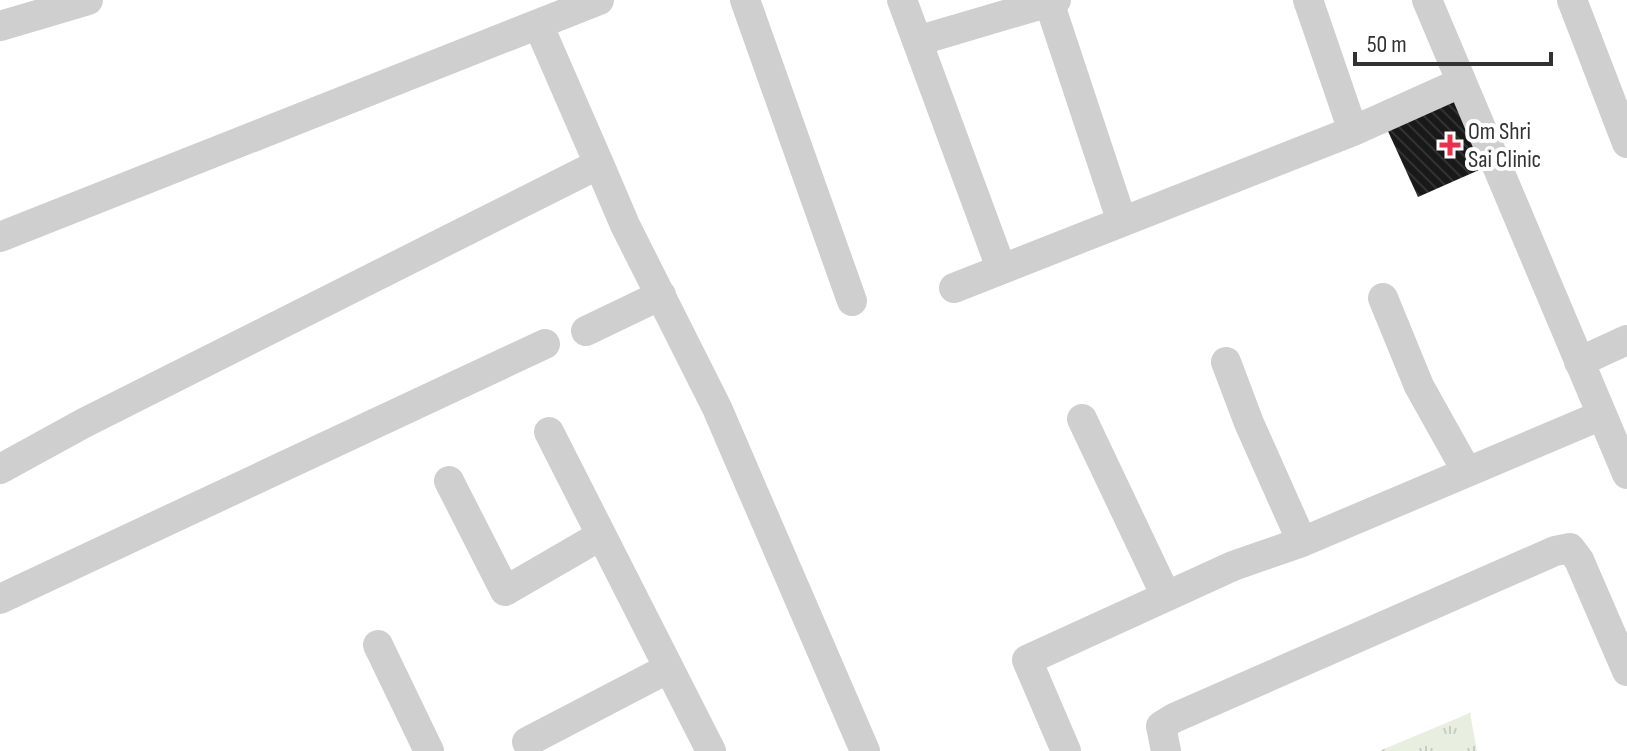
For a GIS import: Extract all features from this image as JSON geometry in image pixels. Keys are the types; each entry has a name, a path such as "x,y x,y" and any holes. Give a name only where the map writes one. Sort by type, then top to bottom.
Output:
{"street":[{"path":"0,26 88,0"},
{"path":"0,237 599,0"},
{"path":"745,0 852,301"},
{"path":"902,0 1001,268"},
{"path":"1308,0 1353,131"},
{"path":"1427,0 1627,474"},
{"path":"1572,0 1627,143"},
{"path":"917,41 1052,1 1122,222"},
{"path":"538,24 599,164 717,408 865,751"},
{"path":"954,288 1353,131 1460,83"},
{"path":"0,469 84,423 599,164"},
{"path":"586,331 661,295"},
{"path":"1383,298 1419,386 1466,470"},
{"path":"1579,362 1627,340"},
{"path":"0,599 545,344"},
{"path":"1226,362 1249,423 1302,542"},
{"path":"1066,751 1027,660 1233,566 1302,542 1602,415"},
{"path":"1082,419 1166,596"},
{"path":"549,432 711,751"},
{"path":"449,481 505,591 600,536"},
{"path":"1166,751 1161,726 1174,718 1555,551 1570,548 1579,560 1627,671"},
{"path":"378,645 429,751"},
{"path":"527,742 667,669"}],"green space":[{"path":"1470,713 1477,751 1379,751"}],"building":[{"path":"1457,97 1488,166 1418,197 1387,129"}],"place":[{"name":"Om Shri Sai Clinic","path":"1450,145"}]}
